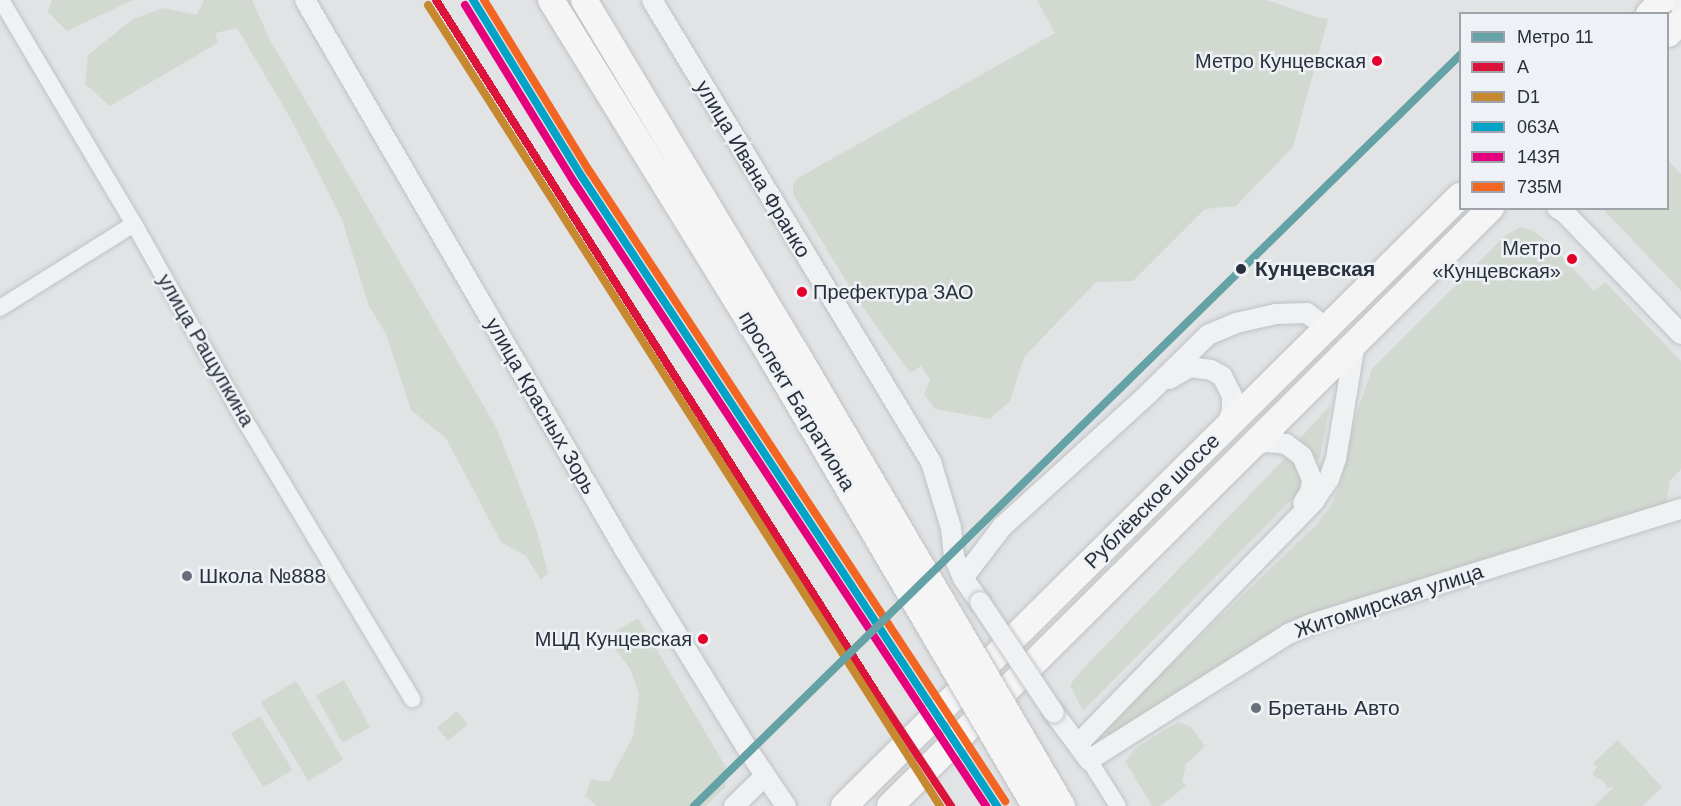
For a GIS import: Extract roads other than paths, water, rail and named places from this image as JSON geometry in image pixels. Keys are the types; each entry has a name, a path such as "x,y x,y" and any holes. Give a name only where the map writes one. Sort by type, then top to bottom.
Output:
{"main road":[{"name":"проспект Багратиона","path":"551,0 770,356 1035,806"},
{"name":"проспект Багратиона","path":"584,0 795,351 1062,806"},
{"path":"1651,12 1662,0"},
{"path":"1669,33 1681,21"},
{"name":"Рублёвское шоссе","path":"844,806 1325,327 1459,198"},
{"name":"Рублёвское шоссе","path":"890,806 1489,210"}],"street":[{"name":"улица Ращупкина","path":"1,0 134,224 244,419 412,699"},
{"name":"улица Красных Зорь","path":"305,0 625,550 765,776 784,802"},
{"name":"улица Ивана Франко","path":"652,0 931,462 951,528 954,557 963,578 1089,760"},
{"path":"1676,0 1681,6"},
{"path":"1561,210 1681,334"},
{"path":"0,308 134,224"},
{"path":"963,578 1002,526 1147,395 1194,347 1221,328 1254,318 1306,313 1325,327"},
{"path":"1078,744 1294,519 1314,501 1329,479 1336,459 1355,343"},
{"path":"1147,395 1190,367 1211,370 1222,376 1232,396 1232,410 1226,428"},
{"path":"1245,452 1264,442 1286,444 1302,456 1312,480 1310,492 1294,519"},
{"name":"Житомирская улица","path":"1089,760 1288,634 1311,624 1681,509"},
{"path":"1089,760 1118,806"},
{"path":"734,806 765,776"}],"metro line":[{"name":"11","path":"694,806 1459,56"}],"place":[{"name":"Метро Кунцевская","path":"1377,61"},
{"name":"Метро «Кунцевская»","path":"1572,259"},
{"name":"Кунцевская","path":"1241,269"},
{"name":"Префектура ЗАО","path":"802,292"},
{"name":"Школа №888","path":"187,576"},
{"name":"МЦД Кунцевская","path":"703,639"},
{"name":"Бретань Авто","path":"1256,708"}]}
